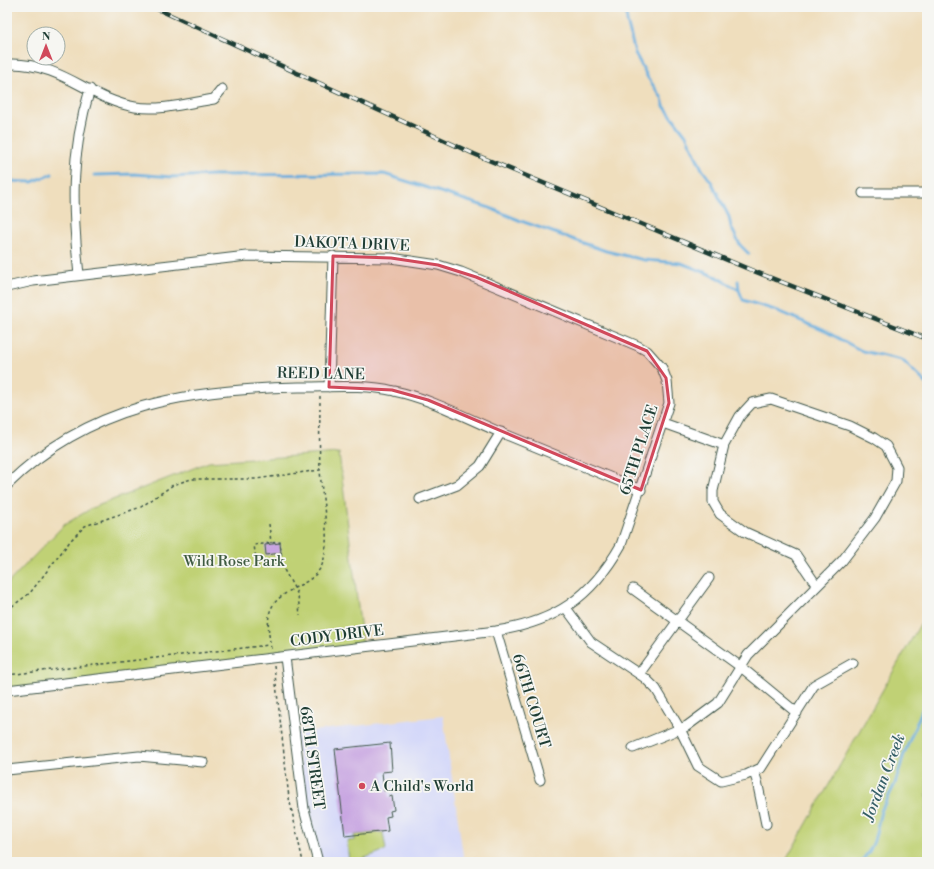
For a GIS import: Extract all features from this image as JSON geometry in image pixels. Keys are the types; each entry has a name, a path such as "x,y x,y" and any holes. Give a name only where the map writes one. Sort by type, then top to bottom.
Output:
{"street":[{"path":"12,64 48,69 124,104 150,108 214,99 222,89"},
{"path":"79,275 73,189 80,132 90,89"},
{"path":"863,193 927,193"},
{"name":"DAKOTA DRIVE","path":"7,286 79,275 246,256 333,256 415,260 461,272 638,346 655,359 666,378"},
{"path":"329,387 333,256"},
{"name":"65TH PLACE","path":"628,529 669,403 669,390 666,378"},
{"name":"REED LANE","path":"7,485 26,466 68,438 112,416 159,401 199,394 250,388 329,387 392,390 421,398 641,490"},
{"path":"634,748 687,726 718,703 748,655 817,586 842,561 875,518 896,481 897,467 886,446 850,426 771,399 752,403 740,416 724,445 712,491 714,502 720,514 745,532 796,555 817,586"},
{"path":"663,423 724,445"},
{"path":"420,499 458,485 480,466 501,432"},
{"name":"CODY DRIVE","path":"7,690 496,631 535,623 566,608 599,579 614,557 628,529"},
{"path":"639,674 709,578"},
{"path":"633,589 741,667 797,713"},
{"path":"566,608 591,642 639,674 656,689 680,729 698,766 721,781 754,772 761,768 814,684 853,663"},
{"name":"66TH COURT","path":"496,631 540,780"},
{"name":"68TH STREET","path":"285,656 304,809 318,862"},
{"path":"7,770 139,756 203,762"},
{"path":"754,772 766,824"}],"path":[{"path":"303,862 288,798 268,621 270,609 279,597 312,578 322,566 324,554 324,505 320,470 320,395"},
{"path":"7,610 30,593 71,540 85,526 141,507 173,485 191,479 256,479 320,470"},
{"path":"269,524 271,543"},
{"path":"283,563 257,566 254,545 280,542 283,563 283,568 298,595 300,614"},
{"path":"7,675 270,644"}],"highlighted area":[{"path":"333,256 391,258 438,265 476,277 647,351 666,378 669,403 641,490 428,400 392,390 329,387"}],"shaded area":[{"path":"443,716 464,862 318,862 294,733"}],"green space":[{"name":"Wild Rose Park","path":"339,453 363,647 7,690 7,584 64,525 92,508 209,462"},
{"path":"927,612 927,862 785,862"},
{"path":"383,832 386,850 354,862 349,862 347,841 355,840 354,835"}],"building":[{"path":"280,543 281,553 266,555 265,545"},
{"name":"A Child's World","path":"390,743 392,771 382,772 384,791 388,790 389,797 392,796 394,810 390,811 391,816 386,817 388,831 345,836 335,749"}],"waterway":[{"path":"625,7 635,53 648,78 662,98 664,106 686,135 702,169 712,183 729,217 731,227 740,245 749,254"},
{"path":"7,181 32,182 52,174"},
{"path":"94,175 134,174 172,177 214,175 384,174 490,208 521,221 606,251 644,260 681,263 717,277 739,290"},
{"path":"738,281 739,290 743,300 778,311 825,331 862,351 902,360 927,384"},
{"name":"Jordan Creek","path":"861,862 870,850 874,841 881,811 895,784 904,754 927,698"}],"railway":[{"path":"153,7 474,154 751,270 927,339"}],"place":[{"name":"A Child's World","path":"362,786"}]}
